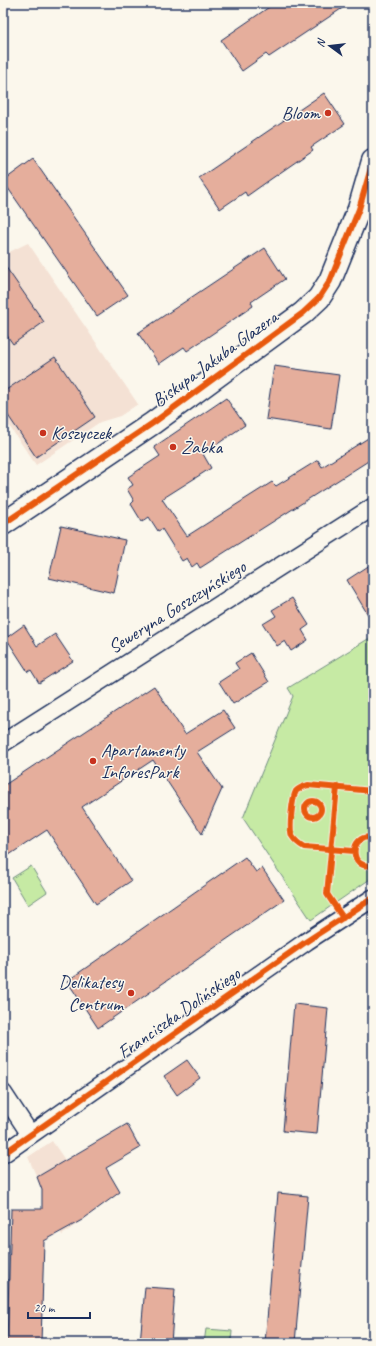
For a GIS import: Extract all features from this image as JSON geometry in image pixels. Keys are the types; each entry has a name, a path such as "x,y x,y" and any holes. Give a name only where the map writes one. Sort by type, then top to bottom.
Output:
{"street":[{"name":"Biskupa Jakuba Glazera","path":"3,524 153,423 302,314 319,298 330,281 358,208 373,161"},
{"name":"Seweryna Goszczyńskiego","path":"3,743 373,507"},
{"name":"Franciszka Dolińskiego","path":"3,1154 307,941 373,898"},
{"path":"3,1093 30,1134"}],"shaded area":[{"path":"28,243 138,404 120,416 100,422 36,465 3,417 3,255"},
{"path":"52,1141 65,1160 58,1165 89,1215 62,1235 28,1157"}],"green space":[{"path":"373,636 373,877 311,920 243,818 293,696 288,688"},
{"path":"31,866 47,892 28,905 12,878"},
{"path":"206,1329 232,1331 231,1343 204,1343"}],"building":[{"path":"275,3 350,3 269,57 266,54 242,71 221,40"},
{"path":"324,93 345,124 311,147 313,150 247,196 245,192 220,209 199,178"},
{"path":"33,159 128,295 97,316 3,181"},
{"path":"265,248 285,279 251,302 253,306 187,351 184,347 159,364 138,333"},
{"path":"3,263 44,322 13,344 3,330"},
{"path":"55,357 95,417 36,457 3,408 3,392"},
{"path":"274,366 339,375 331,429 266,419"},
{"path":"226,398 245,425 203,454 211,468 162,499 187,536 272,482 276,486 318,460 322,467 373,435 373,458 200,568 197,563 192,567 187,558 182,561 162,529 158,531 149,517 142,522 131,504 134,501 127,489 133,485 128,477 160,456 154,447"},
{"path":"61,526 125,540 114,593 49,578"},
{"path":"373,563 373,623 347,580"},
{"path":"292,598 309,625 302,630 308,640 291,651 285,641 277,646 263,624 276,616 272,610"},
{"path":"24,625 37,646 55,634 73,661 39,683 31,670 28,672 6,638"},
{"path":"251,653 269,682 233,704 219,682 239,669 235,663"},
{"path":"154,686 185,734 223,710 235,728 197,752 222,789 202,834 153,760 82,807 131,881 96,904 47,830 3,859 3,786"},
{"path":"245,857 256,872 262,868 284,900 98,1028 67,981"},
{"path":"294,1004 328,1008 317,1134 283,1131"},
{"path":"187,1060 200,1078 177,1095 164,1076"},
{"path":"127,1124 140,1148 106,1168 120,1192 82,1220 44,1241 41,1343 7,1343 11,1209 42,1209 42,1190 37,1177"},
{"path":"278,1193 308,1196 295,1343 265,1343"},
{"path":"145,1287 175,1289 171,1343 140,1343"}],"cycle path":[{"path":"3,524 153,423 303,313 319,298 330,281 359,209 373,161"},
{"path":"354,851 304,847 296,841 291,832 292,806 296,791 308,785 373,791"},
{"path":"337,787 327,894 343,918"},
{"path":"313,801 319,803 321,809 319,815 313,817 307,815 305,809 307,803 313,801"},
{"path":"373,838 365,838 359,841 356,845 355,852 356,858 359,862 365,865 373,865"},
{"path":"3,1154 307,941 373,898"}],"place":[{"name":"Bloom","path":"328,113"},
{"name":"Koszyczek","path":"43,433"},
{"name":"Żabka","path":"173,447"},
{"name":"Apartamenty InforesPark","path":"93,761"},
{"name":"Delikatesy Centrum","path":"131,993"}]}
